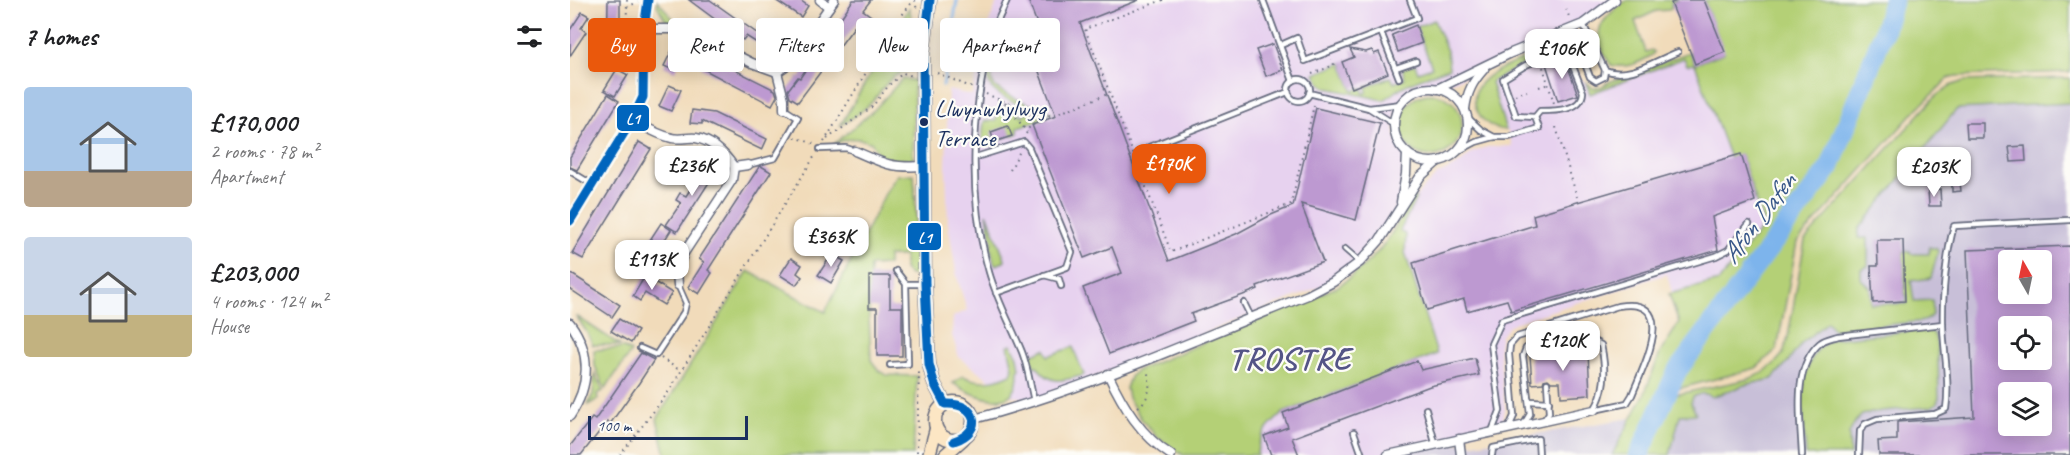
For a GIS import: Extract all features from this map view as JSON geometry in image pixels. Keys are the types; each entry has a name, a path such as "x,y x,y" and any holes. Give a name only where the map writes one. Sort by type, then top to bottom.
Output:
{"main road":[{"path":"930,0 924,55 925,284 929,364 934,383 945,404"},
{"path":"929,455 938,432 935,417 939,409 945,404 961,403 970,410 974,419 972,429 959,439 945,455"},
{"path":"938,432 959,439"}],"street":[{"path":"820,0 831,4 821,18"},
{"path":"1437,89 1583,24 1615,0"},
{"path":"644,1 644,18"},
{"path":"656,29 685,29 756,64"},
{"path":"1466,113 1455,97 1437,89 1428,88 1418,91 1408,96 1396,113 1395,135 1399,145 1416,159 1437,162 1448,159 1464,144 1467,134 1468,92 1474,80 1489,64"},
{"path":"570,221 632,120 643,97 643,72"},
{"path":"777,72 784,99 784,109"},
{"path":"632,120 674,139 696,138 711,144 724,153 734,166 732,180 684,253 677,270 678,285"},
{"path":"855,151 885,165 924,166"},
{"path":"1400,206 1407,153"},
{"path":"974,419 1034,401 1108,374 1334,282 1360,262 1379,241 1420,177 1437,162"},
{"path":"734,166 748,165"},
{"path":"570,323 579,335 586,375 584,389 570,416"},
{"path":"1108,374 1129,413 1145,434 1168,454"},
{"path":"1388,455 1594,410"},
{"path":"1459,439 1461,455"}],"lane":[{"path":"1007,0 992,35 978,111 976,157 979,220 989,272 1023,354 1034,401"},
{"path":"1263,0 1293,81"},
{"path":"1281,45 1297,38 1305,61 1417,18 1410,0"},
{"path":"1583,24 1605,70 1604,77 1596,81 1590,77 1584,61 1593,47"},
{"path":"1382,32 1399,78"},
{"path":"1560,50 1567,51 1583,92 1582,99 1578,104 1559,111 1540,111 1535,117 1516,116 1503,79 1540,58 1560,50"},
{"path":"1605,70 1614,74 1630,72 1678,52"},
{"path":"1396,68 1416,60"},
{"path":"1300,80 1307,83 1309,93 1305,99 1298,101 1291,98 1288,92 1293,81 1300,80"},
{"path":"1149,147 1288,92"},
{"path":"1309,93 1370,108 1394,124"},
{"path":"1370,108 1401,104"},
{"path":"748,165 775,158 798,118 784,109"},
{"path":"1466,113 1481,130 1494,137"},
{"path":"1457,152 1476,142 1494,137 1509,138 1539,128 1535,117"},
{"path":"976,157 1024,142 1029,148 1072,252 1067,267 996,293"},
{"path":"820,148 846,148 855,151"},
{"path":"570,171 593,185"},
{"path":"1859,455 1860,431 1865,424 1877,419 1935,414 1947,409 1949,393 1943,324 1948,246 1953,226 2070,220"},
{"path":"1492,431 1500,411 1491,344 1502,320 1716,256 1728,250 1749,224"},
{"path":"1345,249 1360,262"},
{"path":"890,365 908,364 906,284 896,271"},
{"path":"1044,275 1059,279 1061,286"},
{"path":"906,284 925,284"},
{"path":"640,348 656,355 684,312 686,303 678,285"},
{"path":"1244,303 1251,317"},
{"path":"1508,428 1514,416 1509,354 1510,345 1517,337 1608,309 1630,305 1642,308 1650,314 1654,324 1654,337 1627,403 1594,410"},
{"path":"1802,455 1803,372 1811,353 1822,341 1838,336 1943,324"},
{"path":"1524,424 1530,414 1523,356 1526,348 1542,343 1586,337 1601,345 1605,362 1603,387 1601,399 1594,410"},
{"path":"1544,420 1549,413 1547,383"},
{"path":"1529,402 1549,402"},
{"path":"1426,409 1435,443"},
{"path":"1354,432 1362,455"},
{"path":"1492,455 1493,448 1538,439 1539,455"}],"path":[{"path":"627,0 627,18"},
{"path":"620,455 667,394 898,21 914,0"},
{"path":"1163,0 1085,29 1171,252 1291,204 1314,105"},
{"path":"627,7 644,1"},
{"path":"1566,9 1571,21"},
{"path":"1312,74 1334,65 1329,51"},
{"path":"1540,58 1555,103"},
{"path":"825,141 872,107 889,85 903,73"},
{"path":"937,73 1015,106 1052,116 1110,93"},
{"path":"1539,87 1549,84"},
{"path":"1509,97 1527,91"},
{"path":"1003,101 1027,132"},
{"path":"1556,127 1577,197"},
{"path":"789,135 820,148"},
{"path":"662,359 681,371"},
{"path":"917,455 919,367"},
{"path":"1135,410 1144,404 1148,395 1150,381 1147,370"}],"shaded area":[{"path":"998,0 1615,0 1583,24 1437,89 1428,89 1408,96 1396,113 1394,124 1399,145 1407,153 1400,206 1380,240 1333,282 1034,401 1012,396 959,357 952,335 953,317 967,310 957,277 948,223 946,170 948,90 972,95 977,72 1060,72 1060,18 991,18"},
{"path":"1563,46 1570,49 1581,80 1585,81 1591,94 1684,57 1689,64 1695,64 1730,157 1741,154 1764,226 1719,281 1672,293 1667,274 1514,323 1507,328 1501,336 1499,347 1505,409 1502,425 1388,455 1257,455 1258,443 1264,431 1283,413 1437,355 1405,252 1406,235 1399,231 1416,196 1437,175 1459,164 1473,152 1487,147 1512,146 1490,81 1523,63"},
{"path":"2070,100 2070,455 1656,455 1680,394 1763,375 1854,301 1859,229 1957,109"},
{"path":"1631,418 1612,455 1388,455 1435,443 1475,444"}],"green space":[{"path":"657,0 673,18 668,18 666,21 657,5"},
{"path":"1627,0 1679,0 1671,3 1669,10 1656,11 1635,21 1646,52 1652,50 1654,52 1652,55 1633,64 1611,65 1600,44 1600,28 1610,14"},
{"path":"1704,0 2070,0 2070,72 1955,76 1948,79 1914,112 1797,242 1777,349 1756,368 1659,394 1631,455 1612,455 1644,395 1660,353 1679,323 1669,294 1719,281 1764,225 1741,155 1730,158 1695,64 1724,53"},
{"path":"909,8 911,18 903,18"},
{"path":"1434,20 1447,51 1449,68 1404,86 1383,100 1327,88 1320,83 1315,74 1342,63 1353,91 1362,88 1364,94 1367,92 1366,87 1391,77 1394,83 1405,78 1402,69 1415,64 1418,72 1432,67 1416,27"},
{"path":"1568,40 1576,45 1581,66 1569,44 1549,49 1491,82 1506,130 1484,121 1475,101 1476,91 1482,82 1504,67 1538,54 1538,50"},
{"path":"1690,52 1695,64 1687,65 1684,58 1590,94 1585,81 1593,88 1601,87"},
{"path":"872,72 906,72 893,77 867,106 840,126"},
{"path":"989,72 993,72 994,86 1009,95 1052,113 1034,110 999,94 989,84"},
{"path":"2070,78 2070,103 1957,109 1859,229 1858,238 1868,238 1868,266 1861,269 1861,279 1870,287 1871,304 1907,304 1903,252 1929,254 1929,247 1937,249 1931,278 1911,281 1914,301 1932,300 1933,310 1930,317 1924,321 1834,330 1827,322 1802,343 1772,379 1745,385 1712,397 1703,394 1693,397 1691,403 1696,414 1680,415 1670,455 1643,455 1670,396 1749,379 1762,373 1783,354 1805,240 1937,95 1950,86 1964,81"},
{"path":"902,79 914,80 913,160 898,161 879,156 872,143 861,140 849,139 834,144 875,109"},
{"path":"1431,94 1448,99 1453,103 1457,108 1462,125 1457,142 1453,147 1448,151 1431,156 1414,151 1409,147 1405,142 1400,125 1405,108 1409,103 1414,99"},
{"path":"1006,105 1018,110 1017,114 1023,116 1025,112 1046,118 1018,127 1018,133 995,142 995,145 991,146 982,139 984,121 996,121 997,112 1002,114"},
{"path":"914,174 919,274 915,276 904,270 904,256 888,256 888,265 870,266 869,317 871,360 879,371 886,375 917,376 913,455 666,455 657,419 748,271 825,312 886,192 897,175"},
{"path":"1411,196 1416,198 1400,231 1406,235 1405,252 1437,354 1283,413 1262,436 1257,455 1183,455 1157,437 1142,420 1128,398 1126,388 1130,377 1136,371 1337,287 1382,248 1397,225"},
{"path":"987,213 1005,259 1004,262 996,265 990,244 992,243"},
{"path":"576,316 620,345 593,345"},
{"path":"1923,330 1933,333 1937,345 1939,397 1937,403 1931,407 1862,415 1855,422 1849,434 1850,455 1806,455 1803,391 1811,360 1819,348 1832,339"},
{"path":"1011,344 1018,357 1020,369 1017,385 1012,394 995,399 984,397 953,383 963,376 987,381 1011,374 1013,368 1008,346"},
{"path":"1073,347 1084,375 1058,380 1047,377 1037,366 1034,367 1031,355 1045,349 1048,356"},
{"path":"624,348 631,352 605,389 595,366 594,350"},
{"path":"595,374 603,391 597,394 598,399 588,405 593,394"}],"building":[{"path":"608,0 620,0 620,18 608,18"},
{"path":"689,0 710,0 736,18 713,18"},
{"path":"775,0 800,0 808,6 801,17"},
{"path":"853,0 871,0 863,10 871,16 856,18 856,24 844,40 844,18 841,18"},
{"path":"1028,0 1139,0 1080,23 1169,261 1236,234 1293,206 1316,108 1380,123 1356,220 1301,204 1323,262 1257,286 1258,289 1191,314 1194,321 1109,354 1083,288 1122,273 1112,247 1084,258 1032,125 1056,116 1039,72 1060,72 1060,18 1035,18"},
{"path":"1679,0 1704,0 1725,52 1695,64 1671,3"},
{"path":"582,12 589,16 581,28 586,32 570,56 570,30"},
{"path":"744,24 756,32 756,42 746,36 744,39"},
{"path":"1416,25 1422,43 1398,52 1392,35"},
{"path":"1273,44 1283,70 1266,76 1256,50"},
{"path":"1350,49 1366,52 1372,50 1374,54 1379,52 1388,73 1352,88 1342,62 1354,57"},
{"path":"1565,58 1578,95 1558,101 1546,64"},
{"path":"615,72 628,75 615,96 604,90"},
{"path":"709,72 739,72 775,90 777,96 772,105"},
{"path":"804,72 820,72 798,102 790,97 788,90 798,77 800,78"},
{"path":"669,85 681,90 671,111 659,106"},
{"path":"608,94 619,101 577,170 570,167 570,157"},
{"path":"692,110 714,113 767,139 762,150 702,121 702,124 690,123"},
{"path":"1966,123 1983,123 1983,138 1967,138"},
{"path":"1008,126 1012,136 994,142 991,132"},
{"path":"639,142 651,149 583,259 572,253"},
{"path":"2025,146 2026,161 2011,162 2009,147"},
{"path":"1741,154 1755,201 1712,217 1718,250 1511,311 1507,300 1467,311 1464,299 1427,310 1413,263 1535,225 1533,215"},
{"path":"660,156 680,159 677,173 657,170"},
{"path":"709,160 719,167 677,232 666,225 681,203 676,200 680,193 686,196"},
{"path":"761,166 771,172 708,270 712,273 699,294 688,287 704,262 699,259"},
{"path":"1952,183 1960,183 1961,191 1952,192"},
{"path":"1928,189 1940,189 1941,206 1929,206"},
{"path":"661,223 671,230 644,273 633,266"},
{"path":"1877,240 1903,240 1905,301 1873,303 1871,266 1878,266"},
{"path":"2070,246 2070,455 1879,455 1878,441 1897,440 1897,422 1974,417 1967,250"},
{"path":"832,254 844,261 831,283 818,275"},
{"path":"791,258 802,265 797,273 802,277 796,285 780,275"},
{"path":"570,273 620,305 612,317 570,289"},
{"path":"645,276 672,293 664,305 645,293 640,301 633,296"},
{"path":"869,276 890,276 890,307 902,307 902,356 877,356 877,308 869,308"},
{"path":"619,319 638,331 631,343 611,331"},
{"path":"1588,352 1590,395 1561,397 1560,382 1551,382 1548,379 1543,383 1532,384 1530,356"},
{"path":"641,353 654,360 639,383 610,424 607,422 581,455 570,455 570,446 592,418 595,420"},
{"path":"1475,358 1479,375 1430,386 1292,438 1299,455 1271,455 1264,436 1288,427 1283,413 1417,361 1421,370"}],"waterway":[{"path":"943,86 957,0"},
{"name":"Afon Dafen","path":"1639,455 1677,371 1830,167 1884,31 1893,0"}],"transit line":[{"name":"L1","path":"570,221 632,120 643,97 644,29 648,0"},
{"name":"L1","path":"930,0 923,55 925,284 929,364 934,383 945,404 964,408 973,418 970,431 954,441"}],"place":[{"name":"Llwynwhylwyg Terrace","path":"924,122"}],"district":[{"name":"TROSTRE","path":"1290,358"}]}
